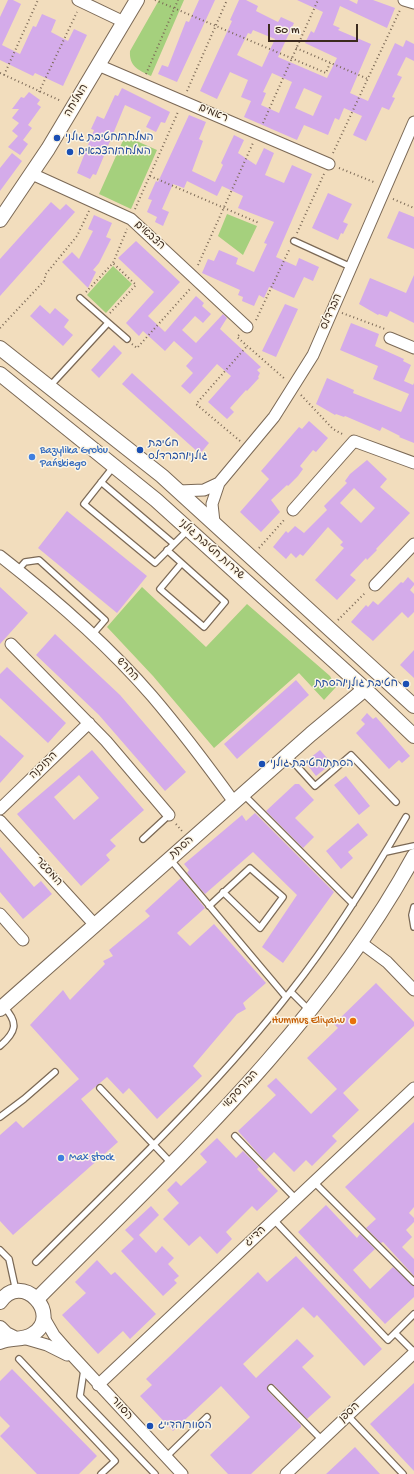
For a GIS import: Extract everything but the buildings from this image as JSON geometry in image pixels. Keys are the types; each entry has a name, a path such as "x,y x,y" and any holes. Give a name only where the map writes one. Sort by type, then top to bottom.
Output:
{"street":[{"name":"המליחה","path":"0,220 32,174 137,0"},
{"path":"404,0 414,3"},
{"path":"80,1 124,22"},
{"name":"ראמים","path":"98,65 329,164"},
{"name":"הברדלס","path":"214,522 212,504 219,483 249,449 274,417 294,388 313,355 414,122"},
{"name":"הצבאים","path":"32,174 131,219 247,327"},
{"path":"390,338 414,348"},
{"name":"שדרות חטיבת גולני","path":"0,348 179,491 414,706"},
{"name":"שדרות חטיבת גולני","path":"0,374 115,466 189,529 365,689 414,736"},
{"path":"293,510 354,441 414,463"},
{"name":"הברדלס","path":"179,491 204,490 219,483"},
{"path":"375,585 414,544"},
{"name":"החרש","path":"0,556 92,635 152,696 238,798"},
{"path":"11,644 89,723 169,815"},
{"name":"הסתת","path":"1,1008 287,755 365,689"},
{"name":"התוכנה","path":"0,809 89,723"},
{"name":"המסגר","path":"0,821 95,925"},
{"name":"הבורסקאי","path":"37,1299 232,1101 310,1010 360,942 397,886 414,856"},
{"path":"0,914 23,940"},
{"path":"360,942 387,962 414,990"},
{"name":"הדייג","path":"98,1385 414,1088"},
{"path":"0,1302 8,1294 16,1291 30,1293 37,1299 42,1307 43,1316 39,1329 32,1335 0,1342"},
{"name":"הסוור","path":"43,1316 54,1334 81,1366 182,1474"},
{"path":"0,1328 6,1334 19,1338"},
{"name":"הסוור","path":"19,1338 53,1348 81,1366"},
{"name":"הספן","path":"286,1474 414,1352"}],"lane":[{"path":"294,241 352,267"},
{"path":"80,298 127,339"},
{"path":"49,386 106,321"},
{"path":"115,466 84,504 155,563 189,529"},
{"path":"101,482 174,544"},
{"path":"167,550 225,602 204,627 160,589 181,564"},
{"path":"18,570 25,562 39,560 105,620 92,635"},
{"path":"287,755 315,786 351,756 396,802"},
{"path":"238,798 353,904"},
{"path":"143,839 169,815"},
{"path":"36,1262 221,1074 291,992 353,904 406,817"},
{"path":"386,852 414,846"},
{"path":"169,859 286,997"},
{"path":"209,906 223,892 250,868 282,897 260,928 223,892"},
{"path":"414,907 412,915 414,928"},
{"path":"291,992 310,1010"},
{"path":"0,1046 12,1034 14,1026 12,1016 1,1008"},
{"path":"0,1117 24,1099 55,1072"},
{"path":"100,1088 171,1163"},
{"path":"235,1136 296,1199"},
{"path":"314,1182 414,1282"},
{"path":"274,1220 388,1340 414,1314"},
{"path":"0,1250 9,1258 16,1291"},
{"path":"396,1333 414,1352"},
{"path":"19,1359 115,1460 100,1474"},
{"path":"81,1366 80,1396 154,1474"},
{"path":"271,1388 322,1440"},
{"path":"348,1416 403,1474"},
{"path":"166,1457 206,1417"}],"path":[{"path":"4,75 38,0"},
{"path":"155,0 326,73 330,63"},
{"path":"142,84 178,0"},
{"path":"354,441 332,429 294,388 237,337 257,320 404,0"},
{"path":"39,92 80,1"},
{"path":"296,48 368,79"},
{"path":"0,73 73,107"},
{"path":"329,164 385,191 414,208"},
{"path":"150,176 259,223"},
{"path":"0,328 45,280 45,275 77,236 93,201"},
{"path":"80,298 113,263 131,219"},
{"path":"106,321 136,285 113,263"},
{"path":"127,339 136,348 197,280"},
{"path":"334,309 389,331 390,338"},
{"path":"247,346 196,404 249,449"},
{"path":"252,557 293,510"},
{"path":"330,628 369,588 375,585"},
{"path":"169,815 190,841"}],"green space":[{"path":"159,0 184,0 151,76 135,67 131,60 130,51"},
{"path":"125,136 157,150 131,209 99,194"},
{"path":"227,214 257,226 243,255 218,236"},
{"path":"113,266 132,284 106,313 87,295"},
{"path":"142,587 206,647 247,604 330,676 336,687 324,700 299,673 214,748 153,676 107,627"}],"place":[{"name":"המלחה/חטיבת גולני","path":"57,138"},
{"name":"המלחה/הצבאים","path":"70,152"},
{"name":"חטיבת גולני/הברדלס","path":"140,450"},
{"name":"Bazylika Grobu Pańskiego","path":"32,457"},
{"name":"חטיבת גולני/הסתת","path":"406,684"},
{"name":"הסתת/חטיבת גולני","path":"262,764"},
{"name":"Hummus Eliyahu","path":"353,1021"},
{"name":"Max stock","path":"61,1158"},
{"name":"הסוור/הדייג","path":"150,1426"}]}
